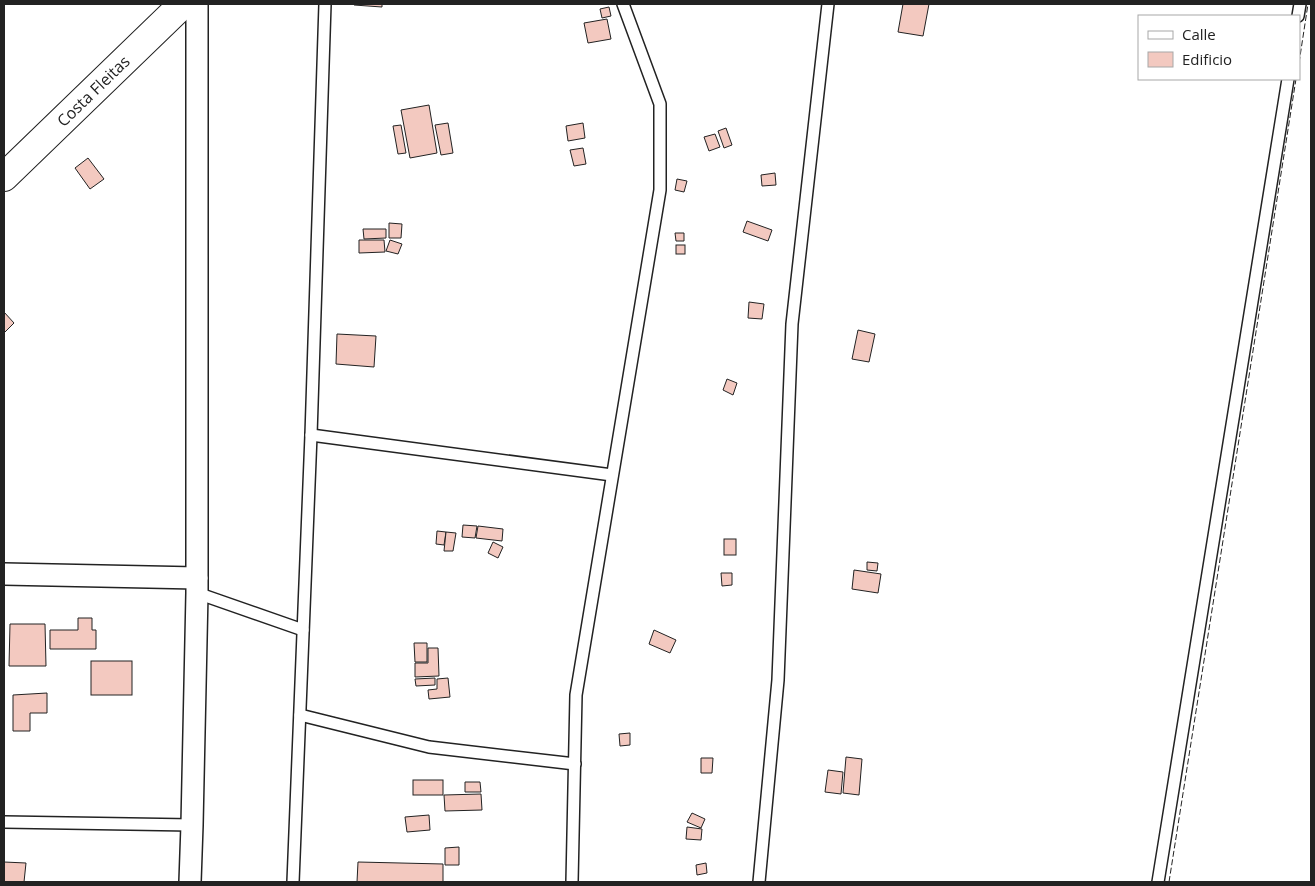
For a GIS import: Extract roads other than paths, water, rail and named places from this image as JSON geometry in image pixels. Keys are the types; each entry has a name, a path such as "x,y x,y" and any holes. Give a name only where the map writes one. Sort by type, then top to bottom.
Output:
{"main road":[{"name":"Costa Fleitas","path":"4,177 182,4"}],"street":[{"path":"190,882 197,586 197,4"},
{"path":"4,574 197,586"}],"lane":[{"path":"293,882 311,435 325,4"},
{"path":"572,882 576,695 660,190 660,104 623,4"},
{"path":"760,882 778,680 792,324 828,4"},
{"path":"1158,882 1288,80"},
{"path":"311,435 612,475"},
{"path":"197,586 303,630"},
{"path":"300,715 429,747 575,764"},
{"path":"4,822 192,825"}]}
